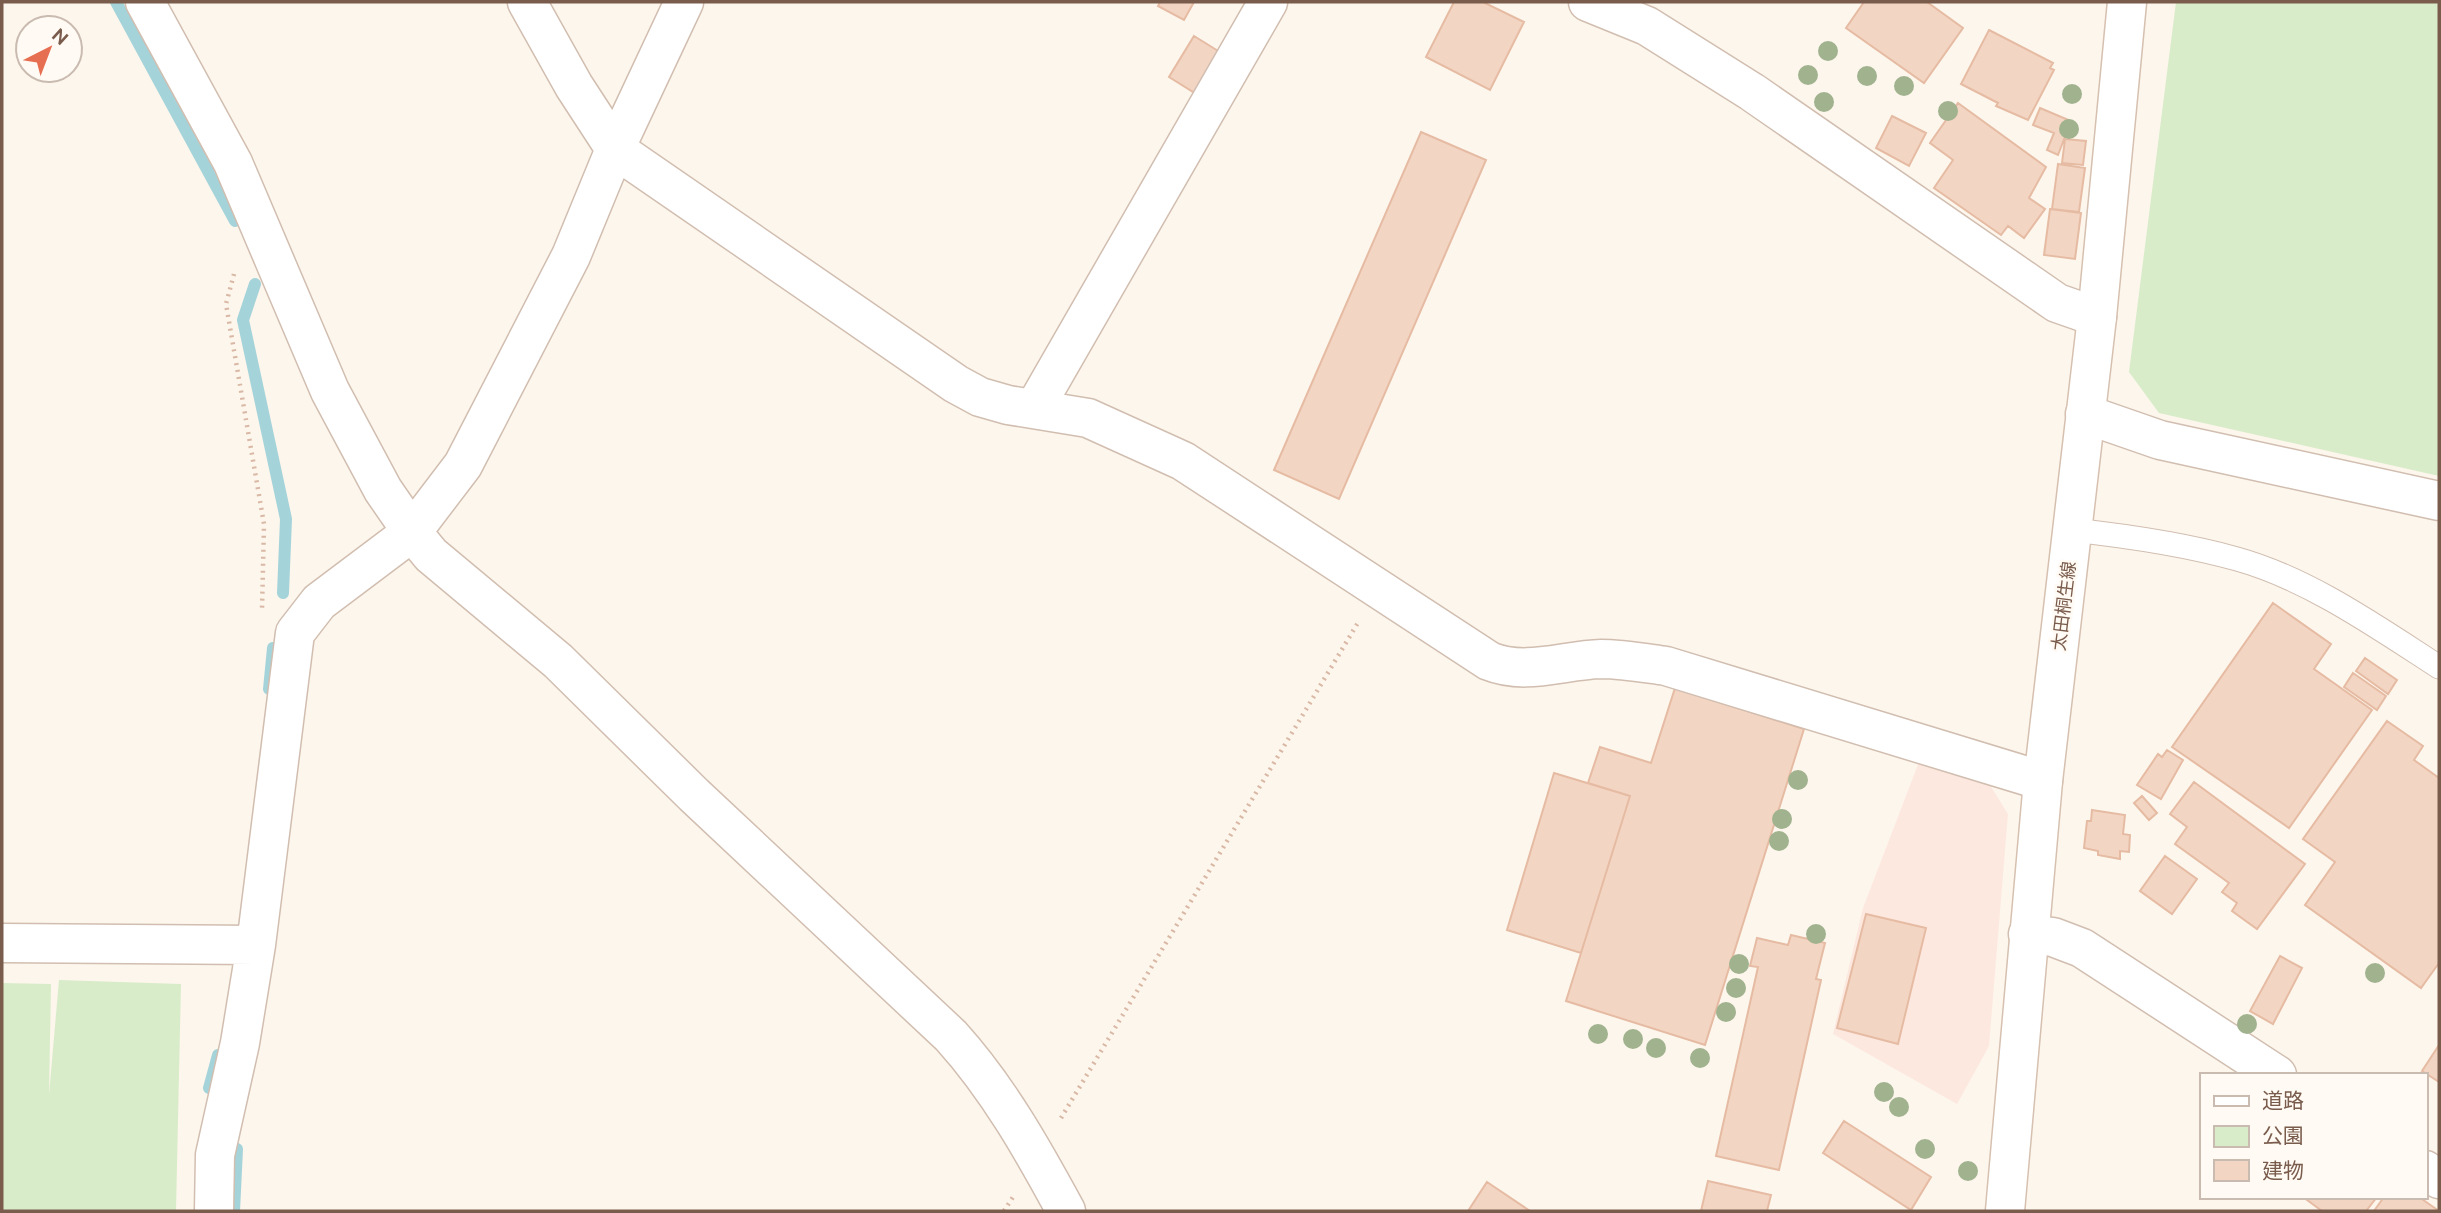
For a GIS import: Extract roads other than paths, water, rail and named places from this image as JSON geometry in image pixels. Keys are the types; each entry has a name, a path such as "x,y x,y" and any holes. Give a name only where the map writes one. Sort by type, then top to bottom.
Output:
{"street":[{"path":"145,2 233,163 330,391 383,490 412,532 431,555 558,661 694,795 951,1036 978,1065 1037,1158 1066,1211"},
{"path":"527,2 615,149 956,384 980,397 1088,418 1183,461 1489,661 1505,667 1527,668 1601,659 1666,666 2043,781"},
{"path":"214,1211 215,1155 240,1043 256,945 295,632 319,602 412,532 463,465 570,256 615,149 684,2"},
{"path":"1034,409 1268,2"},
{"path":"1588,2 1659,33 1841,152 2057,303 2097,317"},
{"name":"太田桐生線","path":"2005,1211 2043,781 2097,317 2127,2"},
{"path":"2085,414 2160,440 2439,501"},
{"path":"2028,934 2053,937 2081,948 2274,1073"},
{"path":"2,943 256,945"}],"lane":[{"path":"2073,530 2119,535 2237,559 2275,573 2322,596 2439,667"}],"waterway":[{"path":"116,2 235,221"},
{"path":"255,284 243,320 286,519 283,593"},
{"path":"269,689 273,648"},
{"path":"209,1088 218,1055"},
{"path":"234,1211 237,1149"}]}
